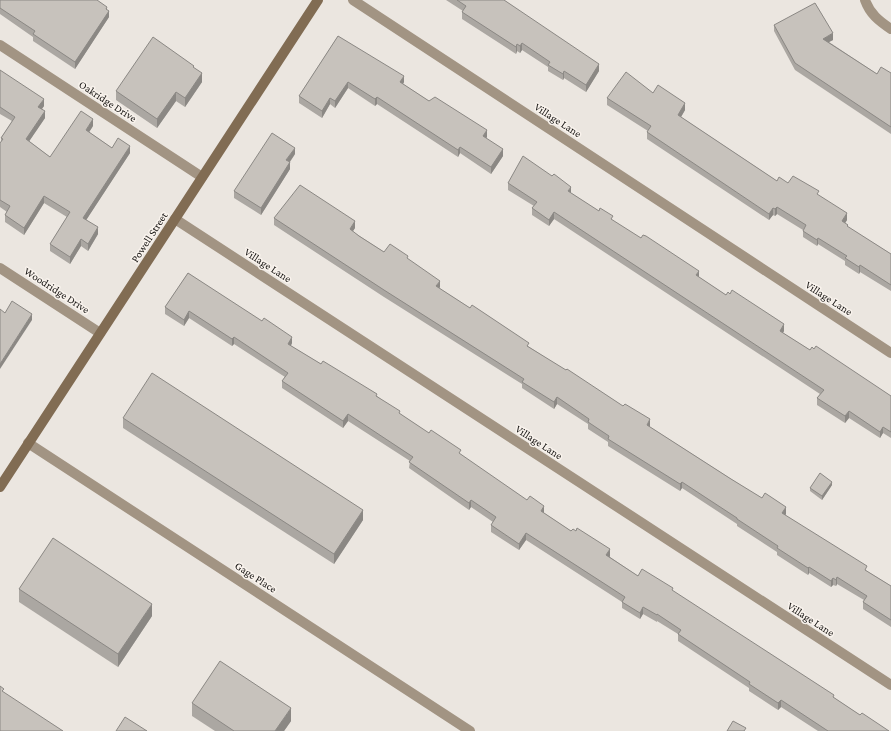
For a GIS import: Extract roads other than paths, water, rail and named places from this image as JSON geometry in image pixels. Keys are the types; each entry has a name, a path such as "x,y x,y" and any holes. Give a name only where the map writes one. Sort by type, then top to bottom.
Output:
{"street":[{"name":"Powell Street","path":"0,487 318,0"},
{"name":"Village Lane","path":"353,0 891,353"},
{"path":"865,0 868,8 877,20 891,29"},
{"name":"Oakridge Drive","path":"0,45 202,178"},
{"name":"Village Lane","path":"175,219 891,685"},
{"name":"Woodridge Drive","path":"0,268 100,333"},
{"name":"Gage Place","path":"28,443 470,731"}]}
